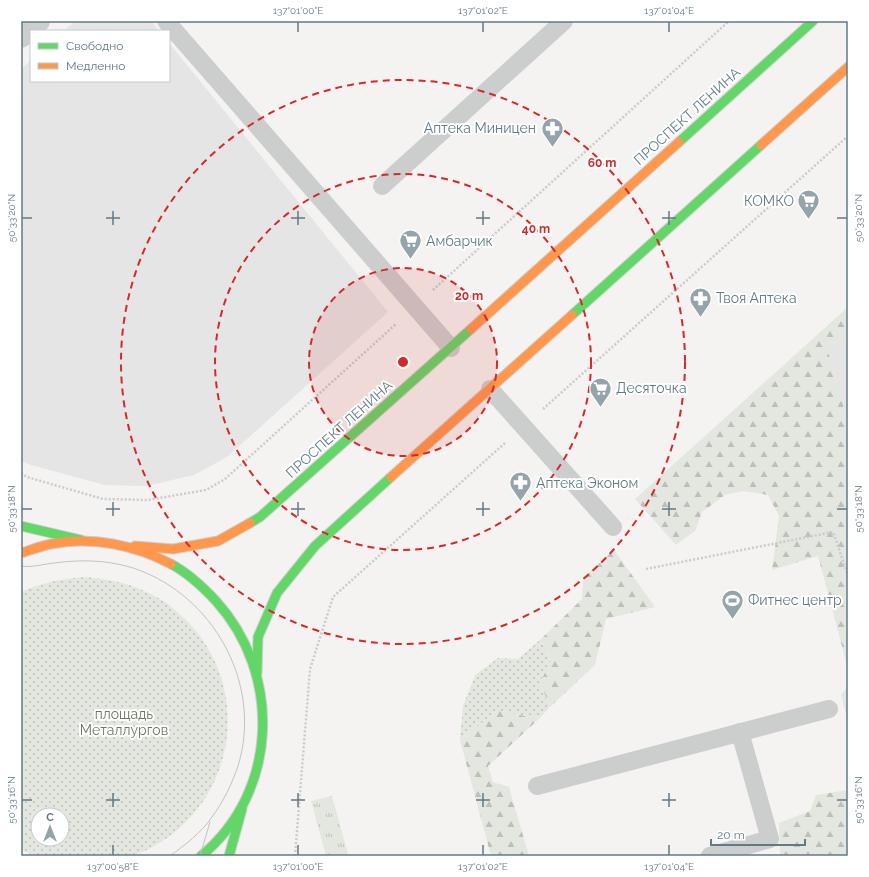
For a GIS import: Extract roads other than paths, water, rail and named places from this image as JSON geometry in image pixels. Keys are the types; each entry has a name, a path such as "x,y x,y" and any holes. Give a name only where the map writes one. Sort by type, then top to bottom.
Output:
{"main road":[{"name":"ПРОСПЕКТ ЛЕНИНА","path":"119,545 173,549 218,541 260,517 451,348 813,21"},
{"path":"257,673 258,638 277,594 315,546 848,67"},
{"path":"21,526 86,542 119,545 150,554 180,569 206,589 228,614 246,642 257,673 263,706 263,739 256,772 244,802 229,856"},
{"path":"21,553 53,544 86,542"},
{"path":"201,856 226,830 244,802"}],"street":[{"path":"21,37 39,21"}],"lane":[{"path":"166,21 416,306 451,348"},
{"path":"382,186 564,21"},
{"path":"490,389 613,527"},
{"path":"537,786 829,709"},
{"path":"710,856 770,839 740,732"}],"tram line":[{"path":"21,566 29,567 65,562 88,561 122,565 144,572 170,586 193,604 213,626 228,651 238,679 244,707 244,737 238,766 230,786 208,823 170,856"},
{"path":"200,856 210,822"}],"place":[{"name":"Аптека Миницен","path":"552,148"},
{"name":"КОМКО","path":"809,220"},
{"name":"Амбарчик","path":"411,260"},
{"name":"Твоя Аптека","path":"701,318"},
{"name":"Десяточка","path":"601,408"},
{"name":"Аптека Эконом","path":"520,502"},
{"name":"Фитнес центр","path":"733,620"}],"park label":[{"name":"площадь Металлургов","path":"124,722"}]}
